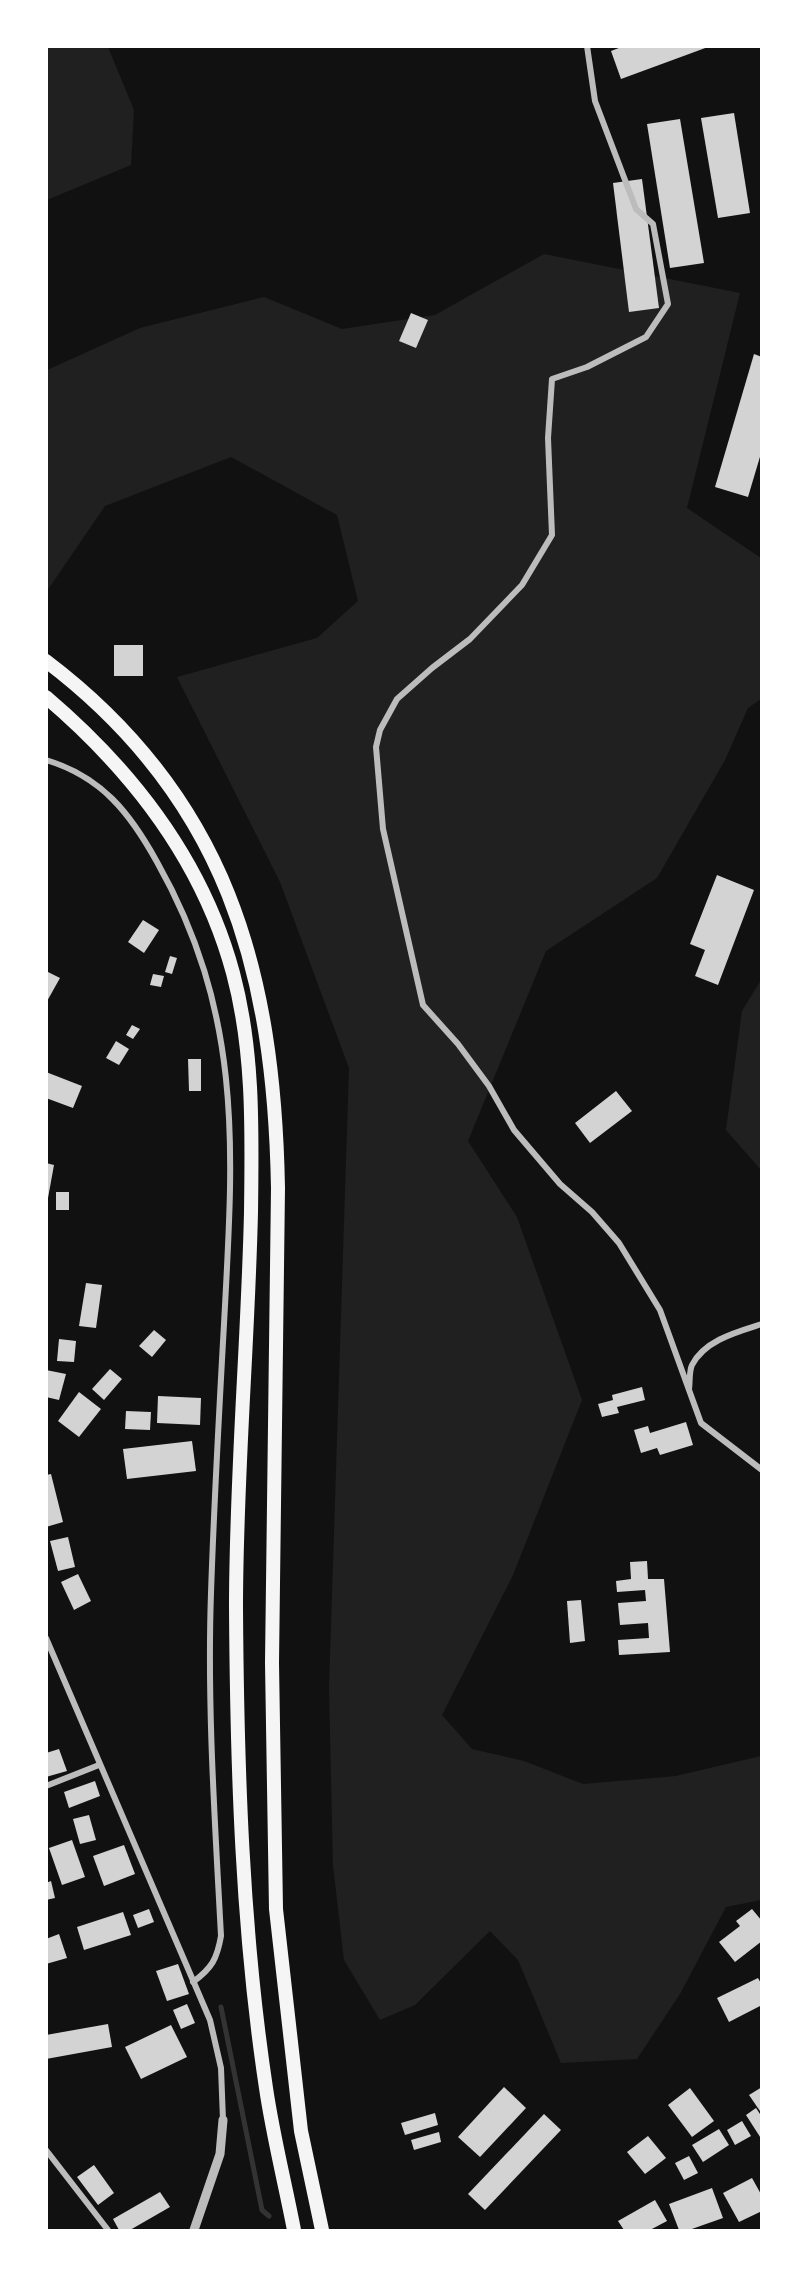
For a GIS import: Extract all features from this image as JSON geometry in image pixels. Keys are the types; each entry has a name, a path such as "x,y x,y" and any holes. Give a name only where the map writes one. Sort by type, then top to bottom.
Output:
{"highway":[{"path":"46,661 73,681 134,741 180,799 222,876 243,934 259,989 277,1114 272,1663 276,1909 301,2131 322,2230"},
{"path":"46,697 106,754 156,809 187,858 203,893 230,961 240,1002 253,1101 249,1314 236,1569 239,1787 249,1934 266,2089 294,2230"}],"street":[{"path":"587,46 595,102 636,208 653,224 668,304 646,337 587,367 552,379 548,438 552,535 522,585 470,639 397,699 380,730 376,747 383,829 423,1005 458,1044 489,1086 514,1130 560,1185 592,1212 619,1243 660,1310 701,1423 762,1470"},
{"path":"46,760 69,767 96,782 120,805 145,840 167,879 193,935 209,984 221,1033 228,1084 231,1185 211,1595 212,1743 221,1936 218,1956 210,1970 193,1982"},
{"path":"688,1392 691,1366 708,1347 729,1334 762,1324"},
{"path":"46,1638 210,2020 221,2068 223,2120 220,2154 194,2230"},
{"path":"46,1786 99,1765"},
{"path":"46,2150 108,2230"}],"shaded area":[{"path":"47,46 108,47 134,110 131,165 47,200"},
{"path":"544,254 740,293 687,508 761,558 761,699 748,708 725,760 657,878 546,951 468,1141 517,1217 582,1400 513,1575 442,1715 472,1749 524,1761 583,1784 676,1776 761,1756 761,1900 726,1907 680,1994 637,2059 561,2063 518,1960 490,1931 415,2005 380,2020 344,1960 333,1866 329,1688 349,1068 280,882 177,677 317,638 358,601 337,515 231,457 105,506 47,591 47,370 140,328 264,297 342,329 435,315"},
{"path":"761,980 761,1170 726,1130 742,1011"}],"building":[{"path":"624,46 708,47 621,79 611,51"},
{"path":"734,113 750,213 718,218 701,118"},
{"path":"680,119 704,263 670,268 647,124"},
{"path":"642,179 659,308 629,312 613,183"},
{"path":"411,313 428,320 416,348 399,341"},
{"path":"754,354 762,357 762,450 748,497 715,487"},
{"path":"114,645 143,645 143,676 114,676"},
{"path":"717,875 754,890 718,985 695,976 705,950 690,944"},
{"path":"143,920 159,930 144,953 128,942"},
{"path":"170,956 177,958 172,974 165,972"},
{"path":"46,971 60,978 46,1003"},
{"path":"153,974 164,976 161,987 150,985"},
{"path":"132,1025 140,1029 133,1039 126,1035"},
{"path":"116,1041 129,1049 119,1065 106,1058"},
{"path":"188,1059 201,1059 201,1091 189,1091"},
{"path":"46,1072 82,1086 73,1108 46,1098"},
{"path":"616,1091 632,1111 590,1143 575,1123"},
{"path":"46,1163 54,1165 48,1198 46,1198"},
{"path":"56,1192 69,1192 69,1210 56,1210"},
{"path":"86,1283 102,1285 96,1328 79,1326"},
{"path":"154,1330 166,1340 152,1357 139,1346"},
{"path":"59,1339 76,1341 74,1362 57,1361"},
{"path":"110,1369 122,1379 104,1400 92,1389"},
{"path":"46,1370 66,1374 59,1400 46,1397"},
{"path":"642,1387 645,1400 617,1407 619,1413 602,1417 598,1404 613,1400 612,1395"},
{"path":"79,1392 101,1409 79,1437 58,1421"},
{"path":"158,1396 201,1398 200,1425 157,1423"},
{"path":"126,1411 151,1412 150,1430 125,1429"},
{"path":"686,1422 693,1445 660,1455 657,1448 641,1453 634,1430 648,1426 650,1433"},
{"path":"192,1441 196,1471 127,1479 123,1449"},
{"path":"51,1474 63,1522 46,1527 46,1475"},
{"path":"68,1537 75,1567 58,1571 50,1541"},
{"path":"647,1561 648,1579 664,1579 670,1652 619,1655 618,1640 649,1638 648,1623 620,1625 618,1603 646,1601 645,1590 617,1592 616,1581 631,1579 630,1562"},
{"path":"78,1574 91,1601 74,1610 61,1582"},
{"path":"581,1600 585,1641 570,1643 567,1601"},
{"path":"59,1749 67,1771 46,1777 46,1753"},
{"path":"95,1781 100,1796 69,1808 64,1792"},
{"path":"89,1815 96,1840 80,1844 73,1819"},
{"path":"72,1840 85,1877 62,1885 49,1848"},
{"path":"124,1845 135,1874 104,1886 93,1856"},
{"path":"51,1881 55,1898 46,1900 46,1883"},
{"path":"149,1909 154,1922 138,1928 133,1915"},
{"path":"752,1909 762,1921 762,1941 735,1962 719,1942 740,1926 736,1921"},
{"path":"123,1912 131,1935 84,1950 77,1927"},
{"path":"59,1934 67,1958 46,1964 46,1939"},
{"path":"178,1964 189,1994 167,2001 156,1971"},
{"path":"758,1978 762,1985 762,2005 729,2022 717,1998"},
{"path":"187,2004 195,2023 181,2029 173,2010"},
{"path":"108,2024 112,2047 46,2059 46,2035"},
{"path":"171,2025 187,2057 141,2079 125,2047"},
{"path":"504,2087 526,2108 480,2157 458,2137"},
{"path":"762,2087 762,2114 749,2095"},
{"path":"690,2088 714,2121 692,2137 668,2105"},
{"path":"756,2108 762,2117 762,2140 746,2115"},
{"path":"435,2113 438,2125 405,2135 401,2123"},
{"path":"544,2114 561,2130 485,2210 468,2194"},
{"path":"742,2121 751,2136 735,2145 727,2130"},
{"path":"719,2129 729,2145 703,2162 692,2145"},
{"path":"439,2132 441,2142 414,2150 411,2140"},
{"path":"648,2136 666,2158 645,2174 627,2152"},
{"path":"689,2156 698,2173 684,2180 675,2163"},
{"path":"94,2165 114,2193 98,2205 77,2177"},
{"path":"752,2178 762,2196 762,2211 739,2222 723,2193"},
{"path":"712,2188 723,2218 689,2230 679,2230 669,2204"},
{"path":"160,2192 170,2207 130,2230 119,2230 113,2219"},
{"path":"655,2200 667,2221 650,2230 624,2230 618,2221"}],"waterway":[{"path":"221,2007 262,2210 269,2216"}]}
